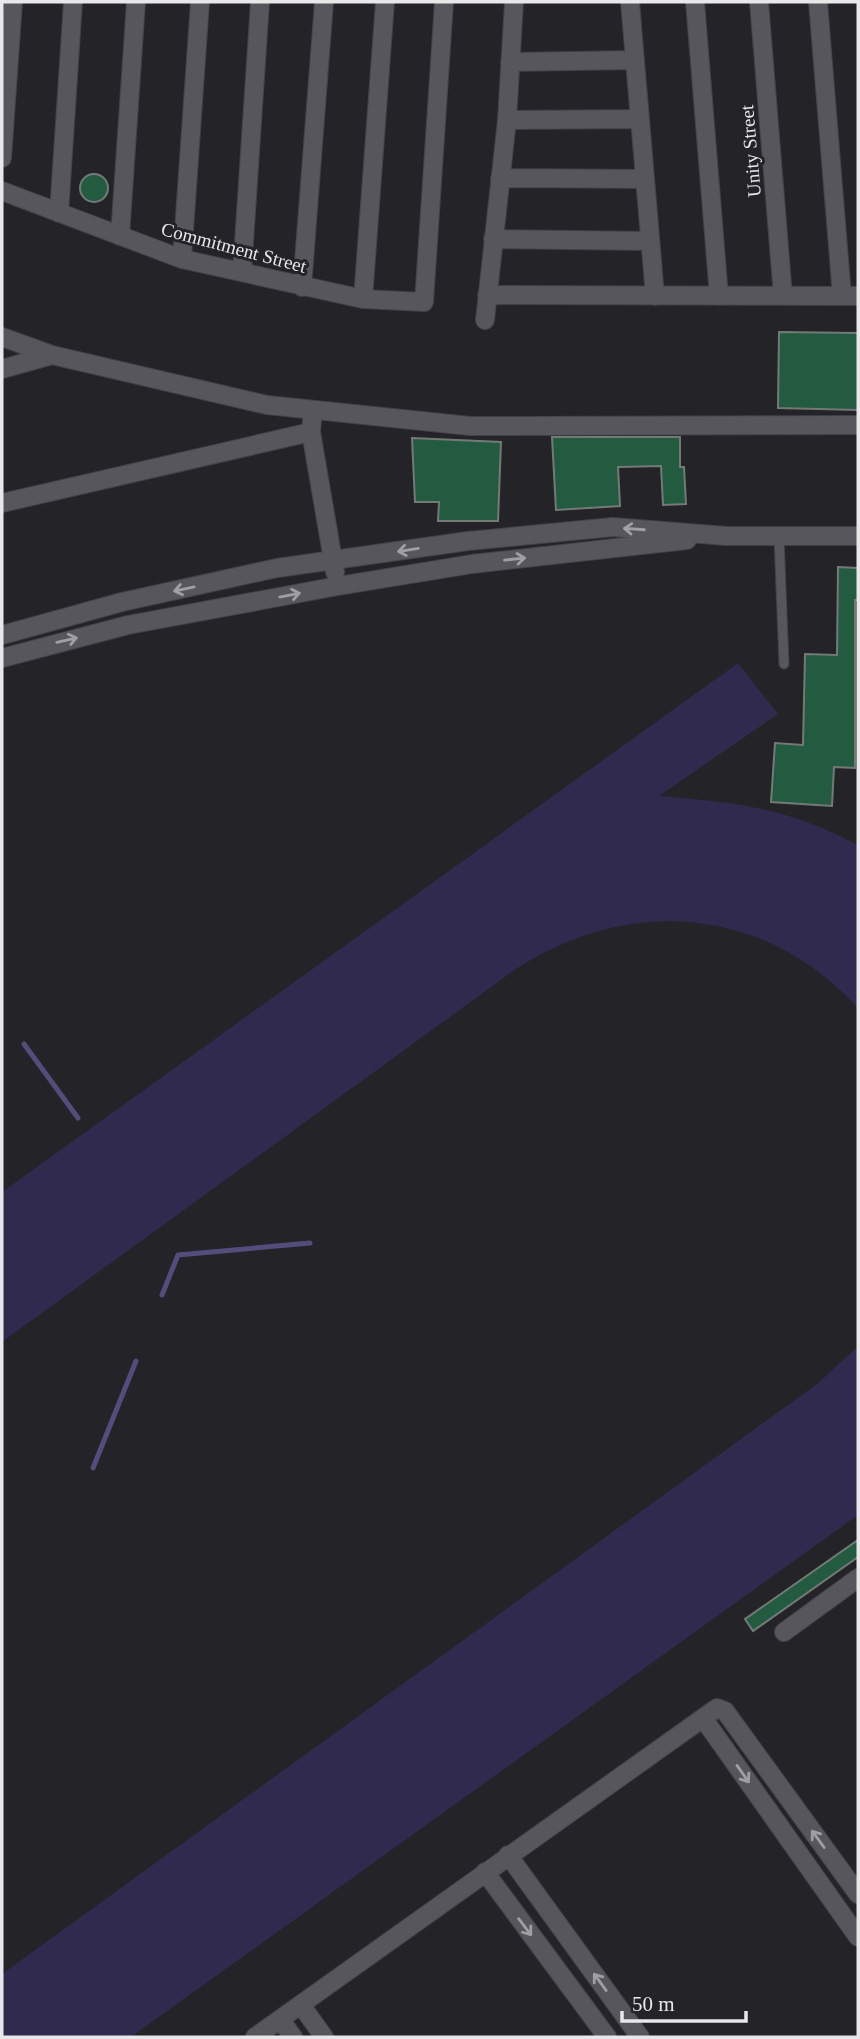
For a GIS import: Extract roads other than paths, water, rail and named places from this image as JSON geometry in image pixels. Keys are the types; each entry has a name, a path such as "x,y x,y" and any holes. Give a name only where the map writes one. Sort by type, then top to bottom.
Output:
{"street":[{"path":"2,158 13,2"},
{"path":"59,213 73,2"},
{"path":"120,236 136,2"},
{"path":"182,259 200,2"},
{"path":"242,272 260,2"},
{"path":"302,287 324,2"},
{"path":"363,299 385,2"},
{"name":"Commitment Street","path":"2,191 182,259 363,299 424,302 444,2"},
{"path":"485,320 507,120 514,2"},
{"path":"630,2 655,296"},
{"path":"695,2 719,296"},
{"name":"Unity Street","path":"759,2 783,296"},
{"path":"486,295 850,296 818,2"},
{"path":"510,62 635,60"},
{"path":"507,120 640,119"},
{"path":"500,178 645,179"},
{"path":"493,239 650,241"},
{"path":"2,337 52,355 267,405 313,410 470,425 858,425"},
{"path":"2,369 52,355"},
{"path":"313,410 311,432 338,586"},
{"path":"2,503 311,432"},
{"path":"2,635 122,602 277,568 468,541 613,527 726,536 858,536"},
{"path":"2,658 128,625 338,586 472,564 726,536"},
{"path":"785,1632 858,1578"},
{"path":"255,2037 717,1708 725,1711 858,1894"},
{"path":"703,1718 858,1937"},
{"path":"508,1855 640,2037"},
{"path":"485,1872 607,2037"},
{"path":"301,2005 324,2037"},
{"path":"280,2020 293,2037"}],"lane":[{"path":"779,537 784,664"}],"waterway":[{"path":"24,1044 78,1118"},
{"path":"162,1295 178,1255 310,1243"},
{"path":"93,1468 136,1361"}]}
